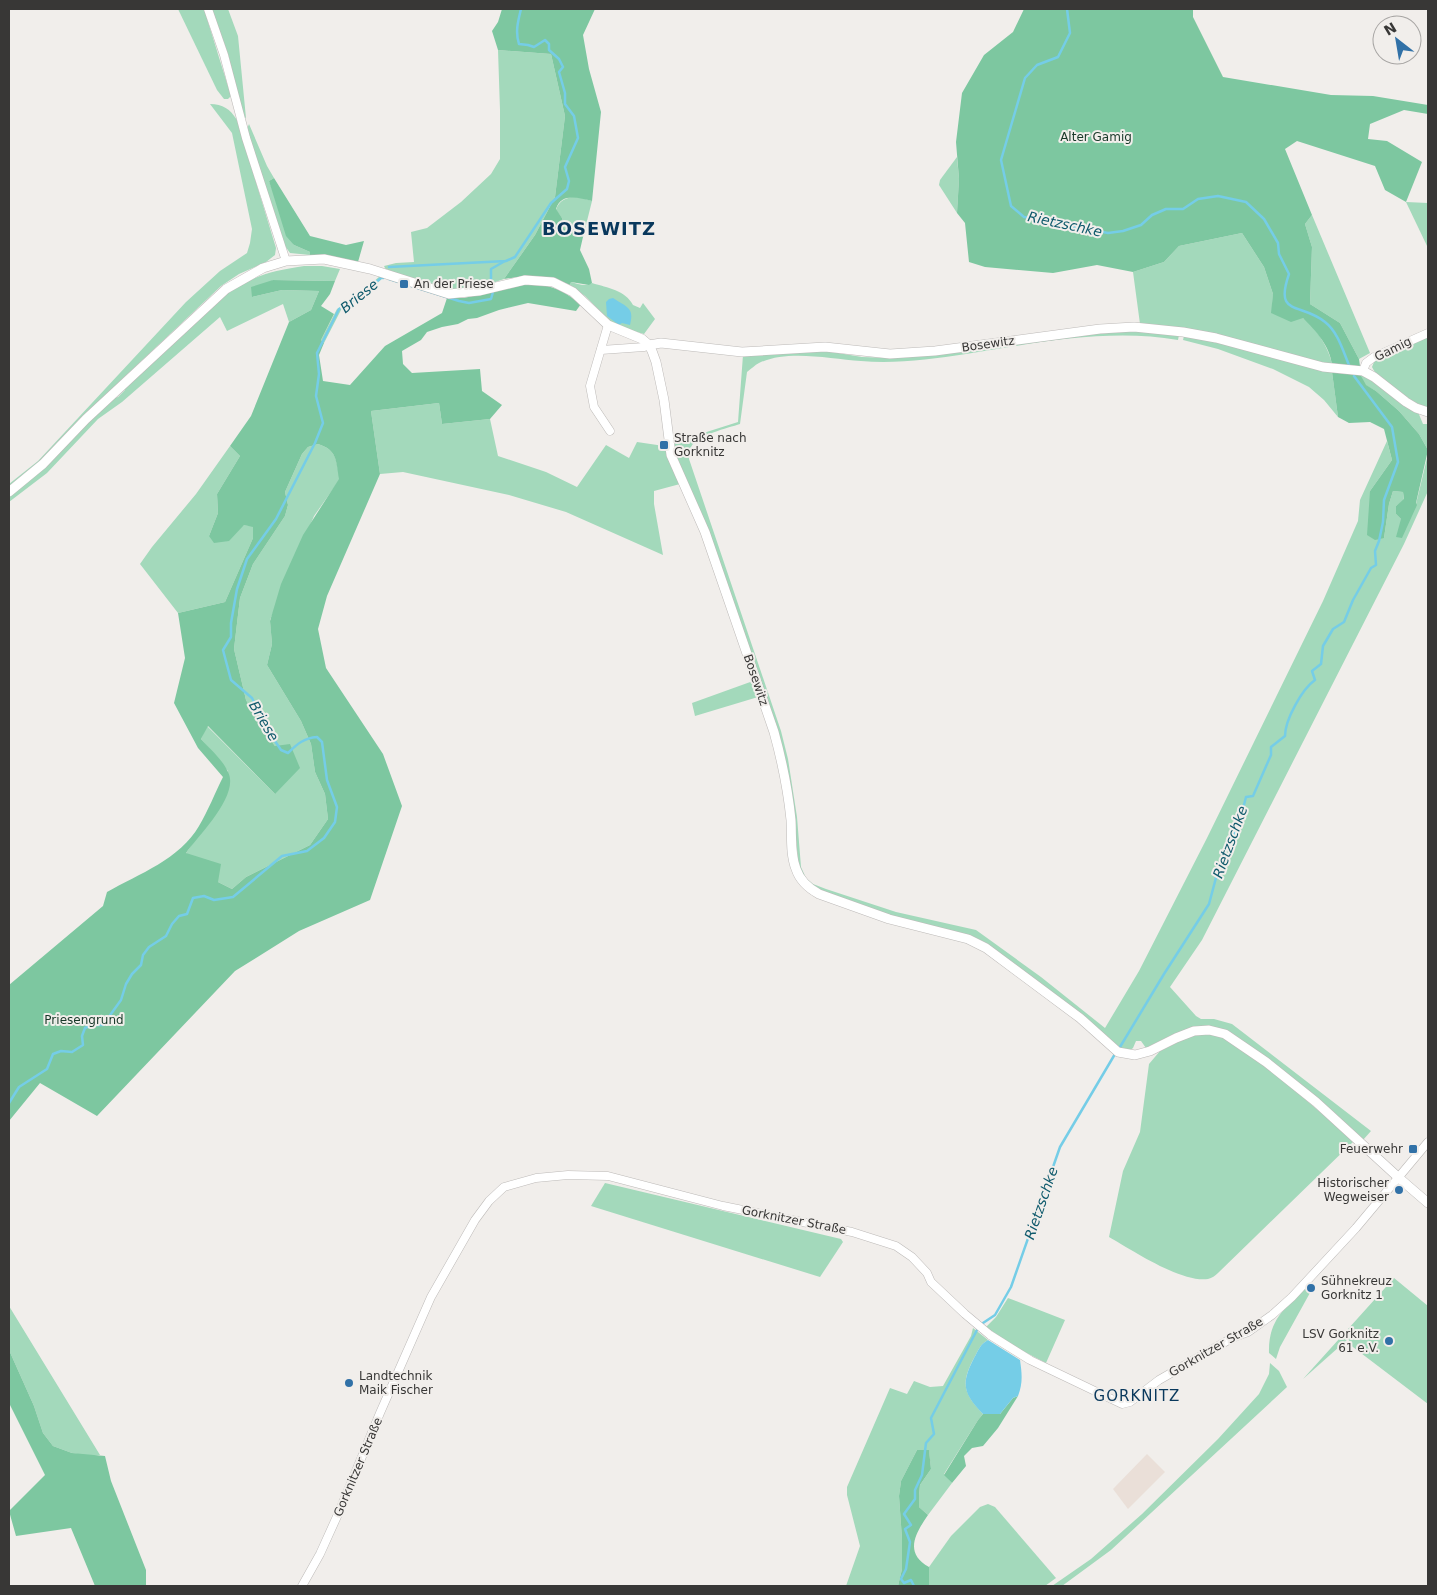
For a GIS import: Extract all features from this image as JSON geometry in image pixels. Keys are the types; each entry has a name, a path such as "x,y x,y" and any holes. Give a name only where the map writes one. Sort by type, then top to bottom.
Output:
{"street":[{"path":"208,9 224,55 246,138 286,261"},
{"path":"9,492 43,464 86,418 226,289 263,268 286,261 324,259 347,263 449,294 479,291 524,280 553,282 574,292 608,325 642,339 649,345"},
{"path":"608,325 590,386 594,407 610,431"},
{"name":"Bosewitz","path":"600,350 644,347 661,342 742,352 825,348 890,354 935,351 1100,329 1134,327 1183,332 1216,338 1324,367 1363,371"},
{"name":"Gamig","path":"1363,371 1366,363 1374,357 1428,332"},
{"name":"Bosewitz","path":"649,345 656,362 664,400 671,455 705,532 782,759 791,818 793,859 796,870 808,888 819,894 889,919 968,939 986,948 1080,1018 1118,1052 1135,1056 1194,1031 1210,1030 1225,1034 1266,1062 1316,1102 1399,1178"},
{"path":"1363,371 1374,377 1406,402 1428,412"},
{"name":"Gorknitzer Straße","path":"302,1586 320,1554 339,1512 431,1297 475,1220 489,1201 504,1187 536,1178 568,1175 608,1176 723,1206 852,1232 896,1246 921,1266 931,1282 980,1327 1030,1360 1122,1404 1130,1402 1159,1380 1232,1338 1248,1332 1272,1315 1292,1297 1356,1228 1428,1142"},
{"path":"1399,1178 1428,1202"}],"shaded area":[{"path":"1147,1454 1165,1472 1128,1509 1113,1489"}],"green space":[{"path":"178,9 204,9 231,96 228,99 224,99 217,90"},
{"path":"212,9 228,9 238,36 246,118 244,117 228,54"},
{"path":"502,9 595,9 583,35 589,69 601,112 592,201 566,198 558,204 556,209 562,218 568,234 576,231 583,237 580,250 589,269 592,283 589,285 571,282 570,285 537,276 504,279 535,235 555,197 565,116 551,54 498,50 492,31 498,22"},
{"name":"Alter Gamig","path":"1024,9 1193,9 1193,17 1223,77 1331,95 1373,96 1428,105 1428,114 1404,110 1370,124 1368,139 1387,141 1422,162 1406,202 1385,190 1375,166 1297,141 1285,149 1312,215 1305,224 1312,247 1310,304 1340,323 1359,359 1360,366 1357,368 1332,365 1325,345 1303,318 1291,322 1271,313 1273,294 1264,267 1242,233 1179,246 1164,262 1133,272 1097,265 1053,273 985,267 969,262 965,223 957,213 959,179 956,142 962,93 984,55 1013,32"},
{"path":"498,50 551,54 565,116 555,197 535,235 504,279 478,288 450,290 386,270 384,266 414,262 411,232 427,228 461,202 491,174 500,159"},
{"path":"210,104 226,108 237,120 276,248 275,255 266,262 239,274 221,286 83,416 38,463 9,488 9,484 38,461 186,302 220,271 247,253 252,229 232,133"},
{"path":"249,124 274,178 269,181 294,245 310,252 310,255 290,253 285,246 250,141 247,129"},
{"path":"957,157 959,179 957,213 939,185 940,180"},
{"path":"274,178 310,236 346,245 364,241 358,262 310,255 310,252 294,245 286,236 269,181"},
{"path":"576,196 592,201 583,237 576,232 568,235 562,218 556,210 563,200"},
{"path":"1406,202 1428,203 1428,248"},
{"path":"1312,215 1370,353 1359,359 1340,323 1310,304 1312,247 1305,224"},
{"path":"1242,233 1264,267 1273,294 1272,313 1297,316 1308,321 1322,339 1329,353 1332,365 1140,324 1133,272 1164,262 1179,246"},
{"path":"304,266 340,269 335,281 273,280 252,297 282,290 319,291 311,310 289,322 283,304 227,331 220,317 122,402 98,419 47,473 9,502 9,496 228,293 264,275"},
{"path":"380,276 384,277 359,299 341,310 324,343 321,340 337,309 356,297"},
{"name":"Priesengrund","path":"273,280 335,281 330,294 321,306 334,314 321,340 324,343 319,355 323,381 350,385 385,346 442,313 447,298 464,298 527,283 539,283 562,291 581,304 576,311 528,303 499,310 427,332 421,340 402,351 403,364 412,373 480,369 482,391 502,405 490,419 442,424 439,403 371,411 380,474 327,596 318,629 326,668 383,754 402,806 370,900 299,931 235,971 97,1116 40,1083 9,1121 9,985 103,906 107,892 158,865 181,848 199,826 223,777 198,748 174,703 185,658 178,613 225,602 253,538 253,527 244,525 229,541 214,543 209,536 218,513 217,494 240,456 230,446 251,416 289,322 311,310 319,291 282,290 252,297 251,287","holes":["318,444 329,449 334,457 339,479 303,535 281,584 270,621 272,644 267,665 301,721 311,744 315,772 325,794 328,819 310,845 246,877 232,889 218,882 221,864 186,853 208,826 223,803 230,781 223,763 201,739 208,726 275,794 300,768 290,744 275,746 262,729 246,700 234,649 240,598 253,564 285,516 288,505 285,492 302,454 308,447"]},
{"path":"571,282 585,285 592,283 616,290 630,300 633,305 640,308 643,303 655,319 644,334 619,327 570,285"},
{"path":"1132,331 1179,335 1178,340 1125,336 1072,338 940,358 901,361 874,362 809,356 783,356 770,359 757,364 747,372 740,424 699,439 691,447 689,459 781,731 788,759 797,817 801,867 806,878 813,884 826,889 896,912 976,930 1041,977 1105,1028 1139,971 1207,838 1323,601 1358,521 1360,500 1387,441 1392,460 1370,491 1384,538 1393,491 1403,492 1404,500 1396,506 1396,514 1401,519 1416,504 1428,454 1428,491 1404,544 1202,940 1170,987 1196,1016 1201,1019 1214,1019 1232,1024 1371,1131 1363,1140 1316,1097 1210,1027 1146,1048 1141,1041 1136,1041 1133,1048 1129,1051 1123,1050 988,945 891,916 810,886 799,870 785,760 679,469 672,443 738,422 743,355 826,351 862,357 890,358 1059,337"},
{"path":"1184,336 1214,340 1332,372 1338,417 1324,400 1309,387 1273,369 1218,349 1183,340"},
{"path":"1428,337 1428,409 1389,386 1372,367 1374,362 1379,359"},
{"path":"1332,372 1360,374 1366,385 1399,411 1419,434 1428,450 1417,505 1402,538 1396,537 1401,519 1396,514 1396,506 1404,499 1403,492 1393,491 1384,538 1375,540 1367,535 1370,491 1392,460 1384,429 1370,422 1349,423 1338,417"},
{"path":"1360,374 1372,379 1418,412 1423,424 1428,424 1428,450 1419,434 1399,411 1376,391 1365,385"},
{"path":"439,403 442,424 490,419 498,456 546,472 577,487 606,445 629,458 637,442 664,446 680,484 654,491 654,504 663,555 566,512 509,495 403,472 380,474 371,411"},
{"path":"318,444 329,449 335,457 340,479 314,516 270,620 272,644 267,665 301,721 311,744 315,772 325,794 328,819 310,845 246,877 232,889 218,882 186,853 200,833 228,771 201,739 207,726 275,794 275,746 262,729 246,700 234,649 240,598 253,564 285,516 288,505 285,492 302,454 308,447"},
{"path":"230,446 240,456 217,494 218,513 209,536 244,525 253,526 253,538 225,602 178,613 140,564 196,494"},
{"path":"753,681 758,697 695,716 692,703"},
{"path":"1209,1033 1224,1037 1265,1065 1354,1141 1217,1274 1208,1279 1197,1279 1171,1271 1109,1237 1123,1171 1140,1132 1149,1064 1160,1051 1174,1041 1194,1034"},
{"path":"605,1183 841,1239 843,1242 820,1277 591,1206"},
{"name":"LSV Gorknitz 61 e.V.","path":"1394,1278 1428,1306 1428,1404 1349,1344 1348,1339 1303,1379"},
{"path":"1307,1286 1311,1291 1280,1347 1276,1359 1269,1353 1271,1332 1279,1315"},
{"path":"1008,1298 1065,1320 1046,1363 1013,1346 986,1327 996,1317"},
{"path":"9,1306 100,1455 89,1456 72,1453 53,1446 43,1433 34,1406 9,1350"},
{"path":"973,1328 988,1340 980,1348 970,1367 966,1388 968,1394 983,1414 944,1474 952,1483 928,1515 919,1507 920,1485 931,1469 929,1451 917,1450 901,1481 899,1496 902,1569 898,1586 846,1586 860,1546 847,1495 847,1487 890,1388 907,1394 914,1381 930,1387 943,1386 971,1336"},
{"path":"9,1350 34,1406 43,1433 53,1446 72,1453 105,1456 111,1481 146,1570 146,1586 95,1586 71,1528 16,1536 9,1511 45,1475 9,1403"},
{"path":"1270,1363 1279,1371 1287,1387 1111,1550 1062,1586 1052,1586 1091,1559 1142,1514 1218,1439 1259,1394 1269,1374"},
{"path":"1018,1396 998,1428 983,1446 972,1448 964,1456 966,1466 952,1483 944,1475 978,1420 983,1414 1000,1414 1013,1398"},
{"path":"917,1450 929,1450 931,1469 920,1485 919,1495 919,1507 928,1515 919,1529 914,1543 916,1556 929,1567 929,1586 898,1586 902,1569 899,1496 901,1481"},
{"path":"988,1504 995,1507 1056,1578 1045,1586 929,1586 929,1567 951,1536 980,1507"}],"water":[{"path":"613,298 630,311 630,325 622,323 619,325 607,316 606,302"},
{"path":"988,1340 1020,1360 1022,1378 1018,1396 1013,1398 1000,1414 983,1414 972,1401 966,1389 967,1375 970,1367 979,1348"}],"waterway":[{"name":"Briese","path":"389,267 506,261 515,257 551,203 567,189 569,181 565,167 578,138 574,116 565,104 565,93 559,72 563,67 559,59 549,50 549,44 545,40 534,47 519,44 517,31 521,9"},
{"name":"Rietzschke","path":"1067,9 1070,33 1058,57 1037,65 1025,78 1001,160 1011,206 1024,217 1108,233 1123,231 1141,225 1152,215 1166,209 1183,209 1198,199 1218,196 1246,202 1264,219 1278,243 1279,254 1289,274 1285,288 1287,303 1292,307 1316,316 1330,326 1340,342 1349,365"},
{"name":"Briese","path":"491,279 491,269 505,261"},
{"name":"Briese","path":"9,1103 19,1087 47,1069 53,1054 61,1051 72,1052 83,1045 82,1036 85,1028 92,1025 103,1025 121,1000 126,984 141,965 143,955 149,947 166,936 172,924 179,916 187,914 193,898 204,896 214,900 233,897 282,856 307,851 324,838 335,822 337,807 327,780 322,742 317,737 301,742 288,753 281,750 252,698 231,680 223,650 231,637 231,623 237,589 247,559 276,519 315,443 323,423 316,396 319,374 317,353 339,309 358,298 383,278"},
{"name":"Briese","path":"389,279 469,303 491,299 493,292"},
{"name":"Rietzschke","path":"1120,1047 1209,904 1221,859 1239,824 1246,797 1253,796 1271,755 1271,747 1285,736 1295,705 1305,690 1315,680 1312,671 1321,664 1323,646 1333,629 1344,622 1353,600 1371,568 1376,565 1375,551 1383,522 1384,500 1398,462 1392,427 1354,376"},
{"name":"Rietzschke","path":"983,1323 995,1315 1011,1287 1060,1147 1115,1054"},
{"name":"Rietzschke","path":"914,1586 911,1580 904,1583 901,1579 906,1569 910,1542 905,1529 911,1525 904,1514 915,1499 915,1490 922,1475 926,1443 934,1434 931,1418 977,1330"}],"place":[{"name":"An der Priese","path":"404,284"},
{"name":"Straße nach Gorknitz","path":"664,445"},
{"name":"Feuerwehr","path":"1413,1149"},
{"name":"Historischer Wegweiser","path":"1399,1190"},
{"name":"Sühnekreuz Gorknitz 1","path":"1311,1288"},
{"name":"LSV Gorknitz 61 e.V.","path":"1389,1341"},
{"name":"Landtechnik Maik Fischer","path":"349,1383"}],"district":[{"name":"BOSEWITZ","path":"599,229"},
{"name":"GORKNITZ","path":"1137,1396"}]}
